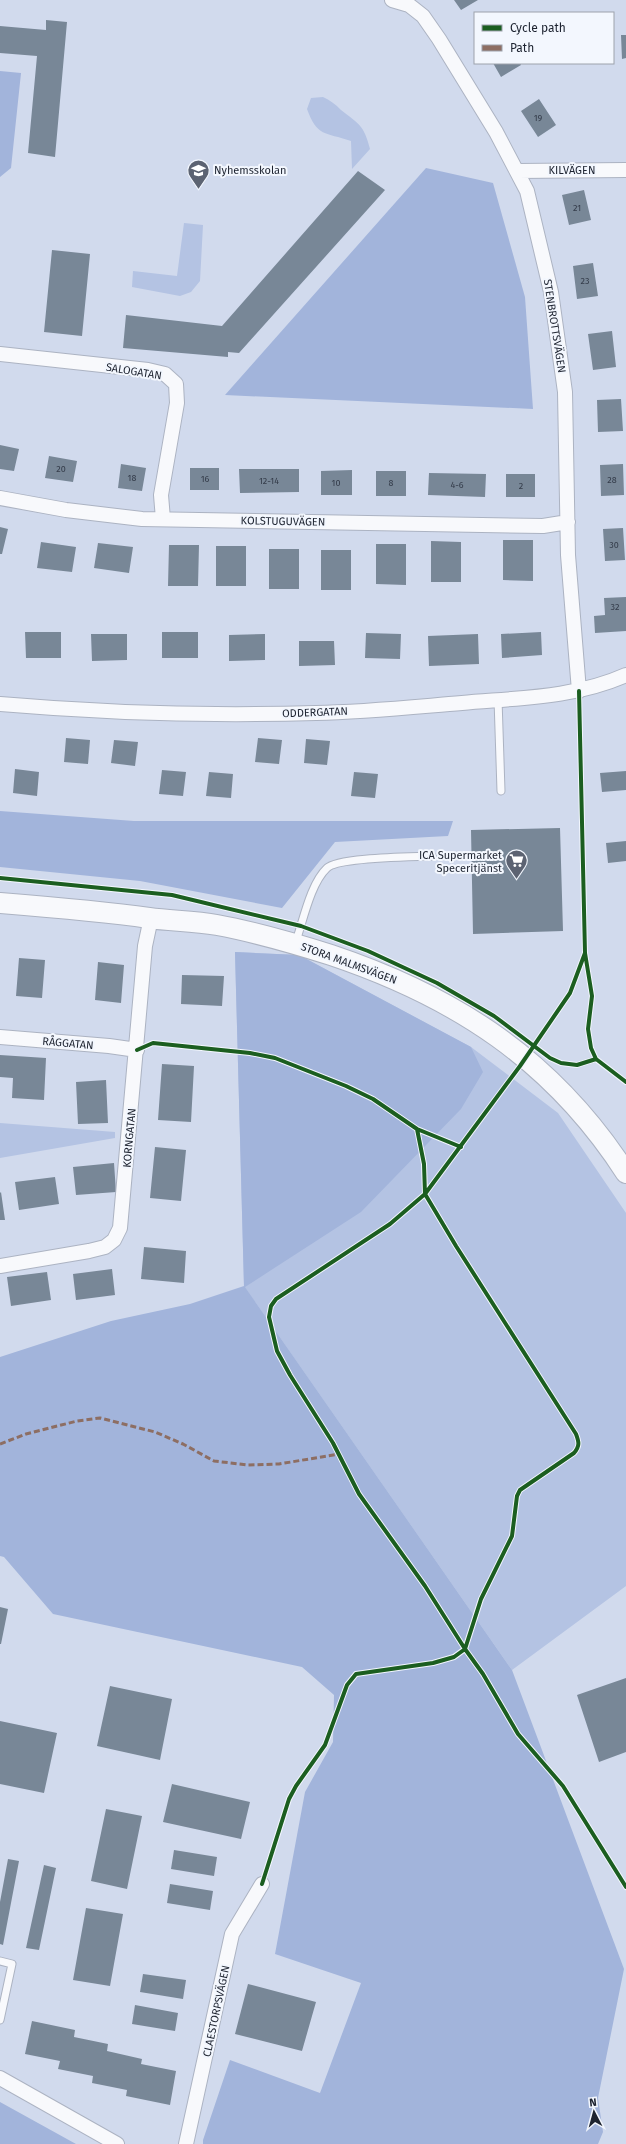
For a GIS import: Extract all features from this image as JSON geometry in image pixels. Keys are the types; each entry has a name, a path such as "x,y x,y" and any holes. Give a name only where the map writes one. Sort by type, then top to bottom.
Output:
{"street":[{"path":"392,0 409,3"},
{"name":"STENBROTTSVÄGEN","path":"409,3 423,16 439,39 518,171 527,191 539,236 560,346 565,392 568,555 579,691"},
{"name":"KILVÄGEN","path":"518,171 626,170"},
{"name":"SALOGATAN","path":"0,354 148,370 165,374 176,384 177,403 161,495 162,520"},
{"name":"KOLSTUGUVÄGEN","path":"0,498 66,510 162,520 543,526 568,522"},
{"name":"ODDERGATAN","path":"0,704 126,712 316,713 498,699 579,691 610,682 626,675"},
{"name":"STORA MALMSVÄGEN","path":"0,903 115,913 217,925 295,944 372,969 438,999 501,1039 546,1075 613,1152 626,1173"},
{"name":"KORNGATAN","path":"0,1266 89,1252 105,1247 114,1240 120,1228 137,1050 145,946 150,918"},
{"name":"RÅGGATAN","path":"0,1037 108,1046 137,1050"},
{"name":"CLAESTORPSVÄGEN","path":"186,2144 232,1934 262,1884"},
{"path":"0,2078 117,2144"}],"lane":[{"path":"498,699 501,791"},
{"path":"295,944 320,876 328,866 357,860 432,856"},
{"path":"0,1961 12,1964 0,2020"}],"shaded area":[{"path":"0,71 21,73 11,168 0,177"},
{"path":"323,97 328,99 357,122 363,130 370,149 352,169 351,141 328,134 318,129 314,125 307,109 311,98"},
{"path":"426,168 493,183 525,297 533,409 225,395"},
{"path":"184,223 203,225 200,281 191,292 180,296 132,287 133,271 177,276"},
{"path":"0,811 134,821 453,821 448,836 335,842 282,908 140,881 0,867"},
{"path":"235,952 299,955 471,1047 558,1113 626,1213 626,1586 512,1670 244,1286"},
{"path":"235,952 299,955 471,1047 483,1072 461,1109 361,1212 245,1287 512,1670 624,1969 598,2098 603,2132 598,2144 203,2144 203,2140 230,2060 320,2093 361,1983 275,1954 305,1792 333,1742 334,1695 302,1667 53,1614 4,1557 0,1556 0,1357 111,1321 190,1304 244,1286"},
{"path":"0,1123 115,1132 115,1138 0,1158"},
{"path":"0,2102 76,2144 0,2144"}],"building":[{"path":"454,0 478,0 461,10"},
{"path":"46,20 67,22 55,157 28,153 37,56 0,53 0,26 46,30"},
{"path":"621,35 626,35 626,58 622,59"},
{"path":"494,64 520,64 521,65 501,77"},
{"path":"539,99 556,125 538,137 521,111"},
{"path":"358,171 385,190 239,353 228,352 228,357 123,348 126,315 222,326"},
{"path":"584,190 591,220 569,225 562,195"},
{"path":"52,250 90,254 82,336 44,332"},
{"path":"593,263 598,296 577,299 573,266"},
{"path":"612,331 616,367 593,370 588,334"},
{"path":"621,399 623,431 598,432 597,400"},
{"path":"0,445 19,449 14,471 0,469"},
{"path":"49,456 77,461 73,482 45,478"},
{"path":"121,464 146,468 142,491 118,488"},
{"path":"623,464 624,495 601,496 600,465"},
{"path":"190,468 219,468 219,490 190,490"},
{"path":"239,469 299,469 299,492 240,493"},
{"path":"352,470 352,495 321,495 321,471"},
{"path":"376,471 406,471 406,496 376,496"},
{"path":"429,473 486,474 485,497 428,495"},
{"path":"506,474 535,474 535,497 506,497"},
{"path":"0,527 8,529 2,554 0,554"},
{"path":"623,528 625,560 605,561 603,529"},
{"path":"503,540 533,540 533,581 503,580"},
{"path":"431,541 461,542 461,582 431,582"},
{"path":"41,542 76,547 72,572 37,568"},
{"path":"98,543 133,547 129,573 94,568"},
{"path":"376,544 406,544 406,585 376,584"},
{"path":"169,545 199,545 198,586 168,586"},
{"path":"216,546 246,546 246,586 216,586"},
{"path":"269,549 299,549 299,589 269,589"},
{"path":"321,550 351,550 351,590 321,590"},
{"path":"626,597 626,631 595,633 594,616 605,615 604,598"},
{"path":"25,632 61,632 61,658 26,658"},
{"path":"162,632 198,632 198,658 162,658"},
{"path":"541,632 542,655 502,658 501,634"},
{"path":"366,633 401,634 400,659 365,658"},
{"path":"91,634 127,634 127,660 92,661"},
{"path":"265,634 265,660 229,661 229,635"},
{"path":"478,634 479,664 429,666 428,636"},
{"path":"299,641 334,641 335,665 299,666"},
{"path":"66,738 90,740 88,764 64,762"},
{"path":"258,738 282,740 279,764 255,762"},
{"path":"306,739 330,741 327,765 304,763"},
{"path":"114,740 138,742 135,766 111,763"},
{"path":"15,769 39,772 37,796 13,793"},
{"path":"162,770 186,772 183,796 159,794"},
{"path":"626,771 626,790 602,792 600,773"},
{"path":"209,772 233,774 231,798 206,796"},
{"path":"354,772 378,774 375,798 351,796"},
{"name":"ICA Supermarket Speceritjänst","path":"560,828 563,931 473,934 471,830"},
{"path":"626,841 626,861 608,863 606,843"},
{"path":"19,958 45,960 42,998 16,996"},
{"path":"98,962 124,965 121,1003 95,1000"},
{"path":"182,975 224,976 222,1006 181,1004"},
{"path":"0,1055 46,1058 44,1100 12,1098 13,1078 0,1077"},
{"path":"162,1064 194,1066 191,1122 158,1120"},
{"path":"106,1080 108,1123 78,1124 76,1082"},
{"path":"155,1147 186,1150 181,1201 150,1198"},
{"path":"114,1163 116,1192 76,1195 73,1167"},
{"path":"55,1177 59,1204 19,1210 15,1182"},
{"path":"1,1192 5,1220 0,1220"},
{"path":"144,1247 186,1251 184,1283 141,1279"},
{"path":"112,1269 115,1295 76,1300 73,1274"},
{"path":"47,1272 51,1300 11,1306 7,1277"},
{"path":"0,1607 8,1609 1,1644 0,1644"},
{"path":"626,1678 626,1752 599,1762 577,1695"},
{"path":"110,1686 172,1699 160,1760 97,1746"},
{"path":"0,1721 57,1733 44,1793 0,1784"},
{"path":"172,1784 250,1802 241,1839 163,1822"},
{"path":"106,1809 142,1816 127,1889 91,1881"},
{"path":"174,1850 217,1857 214,1876 171,1869"},
{"path":"8,1859 19,1861 3,1945 0,1944 0,1902"},
{"path":"44,1865 56,1868 39,1950 26,1948"},
{"path":"170,1884 213,1891 210,1910 167,1903"},
{"path":"86,1908 123,1914 110,1986 73,1980"},
{"path":"143,1974 186,1980 183,1999 140,1992"},
{"path":"248,1984 316,2002 302,2051 235,2034"},
{"path":"135,2005 178,2013 175,2031 132,2024"},
{"path":"32,2021 75,2030 74,2037 108,2044 107,2051 142,2059 141,2064 176,2071 170,2105 126,2096 127,2090 92,2083 93,2076 58,2069 60,2061 25,2054"}],"marked path":[{"path":"0,1444 26,1434 77,1421 100,1418 155,1432 183,1444 214,1461 248,1465 279,1464 339,1454"}],"cycle path":[{"path":"579,691 585,953 592,996 588,1029 591,1048 596,1059 626,1082"},
{"path":"0,878 172,895 301,926 368,951 437,983 494,1016 550,1058 561,1063 577,1065 596,1059"},
{"path":"585,953 570,993 520,1066 425,1194 390,1224 276,1299 271,1306 269,1317 277,1351 290,1375 333,1443 359,1494 425,1586 465,1649 483,1674 518,1734 563,1786 626,1887"},
{"path":"137,1050 153,1043 250,1053 275,1058 346,1086 373,1099 417,1129 461,1147"},
{"path":"262,1884 289,1799 296,1786 325,1745 347,1685 356,1674 433,1663 454,1657 465,1649 481,1599 512,1536 517,1496 520,1490 574,1453 578,1446 576,1434 456,1246 425,1194 424,1164 417,1129"}],"place":[{"name":"Nyhemsskolan","path":"198,190"},
{"name":"ICA Supermarket Speceritjänst","path":"517,880"}]}
